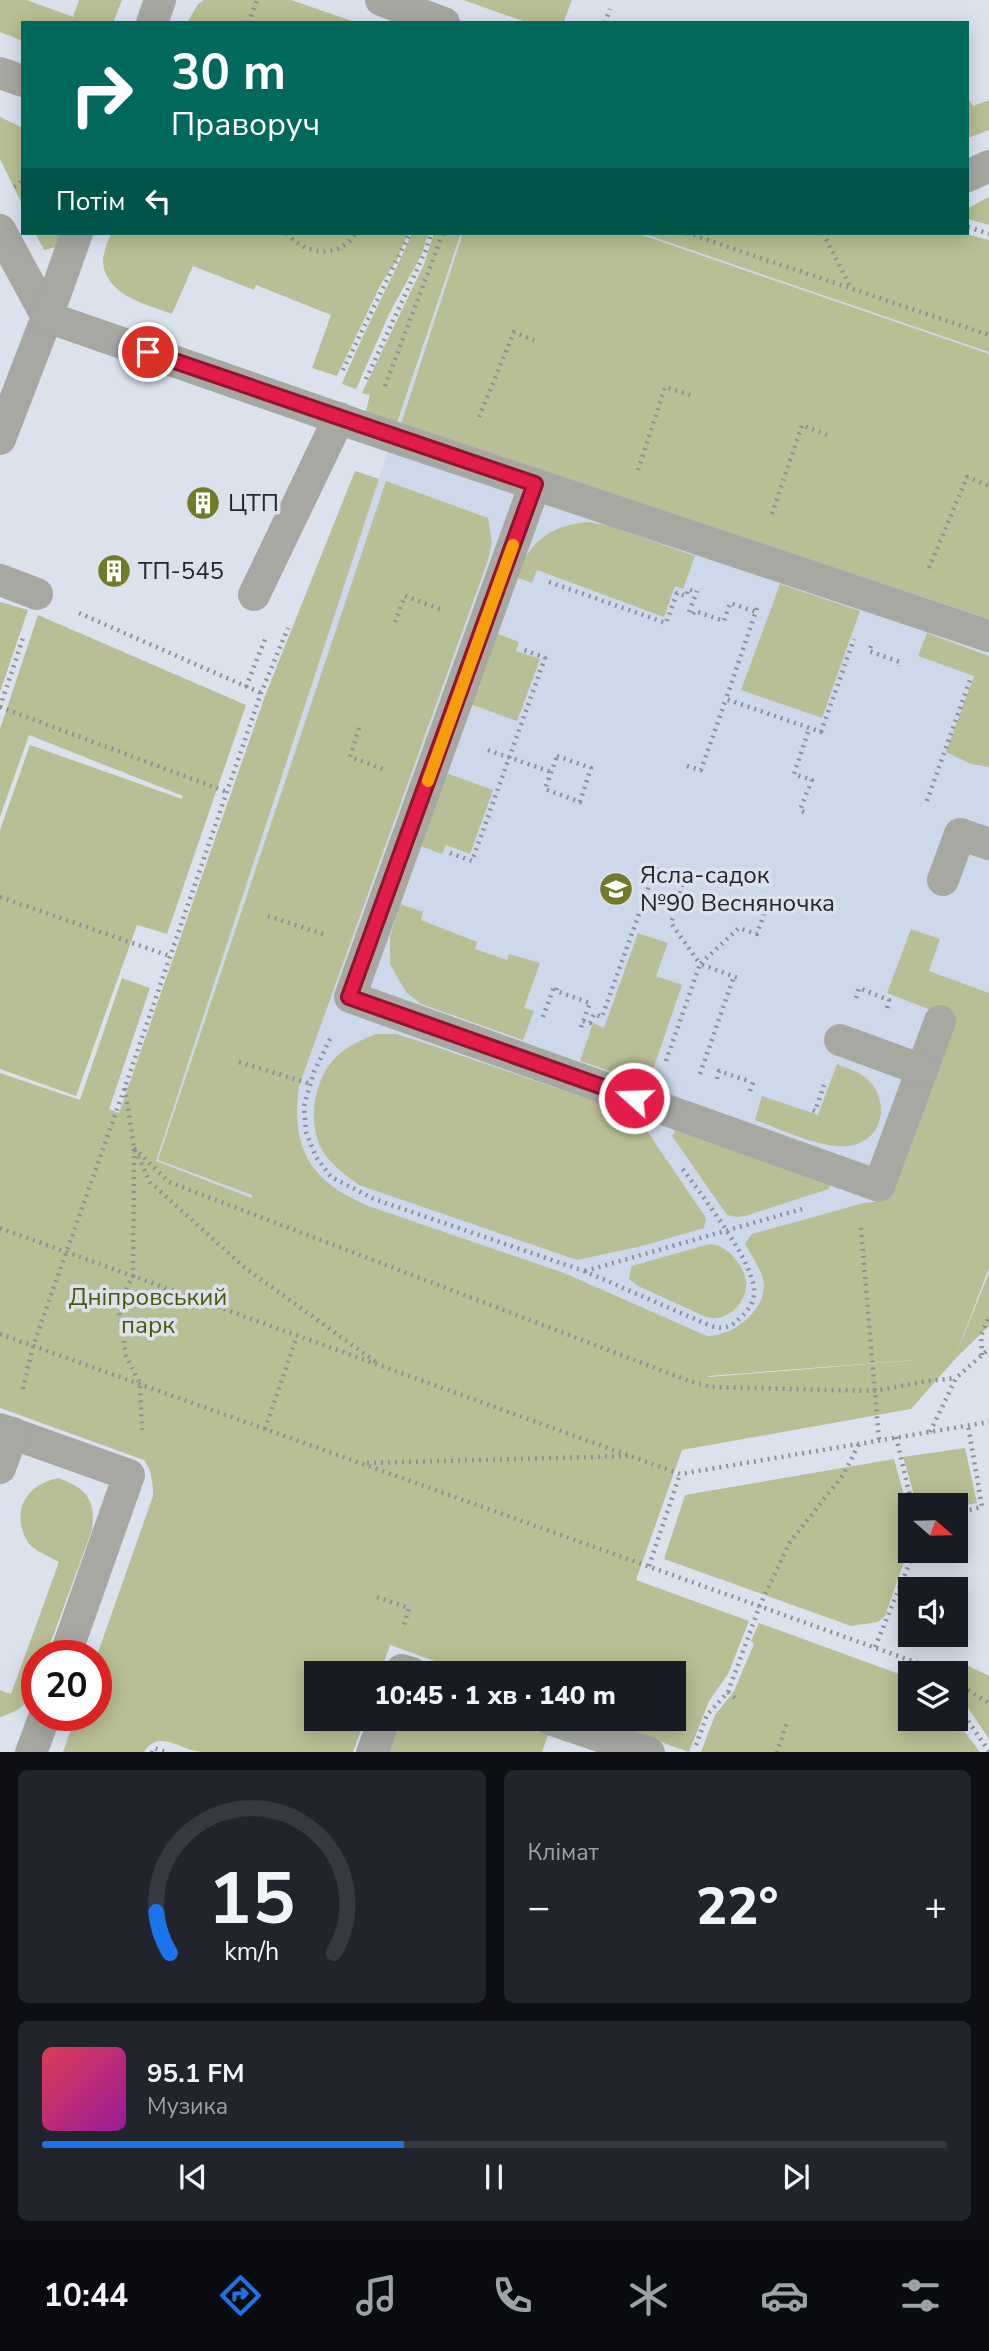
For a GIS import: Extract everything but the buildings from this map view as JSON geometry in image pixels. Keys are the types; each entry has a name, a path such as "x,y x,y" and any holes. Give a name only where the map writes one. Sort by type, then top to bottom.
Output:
{"lane":[{"path":"153,21 160,0"},
{"path":"381,0 439,21"},
{"path":"0,73 21,80"},
{"path":"969,176 989,166"},
{"path":"0,230 47,317 989,636"},
{"path":"0,439 76,235"},
{"path":"254,595 345,420"},
{"path":"535,484 349,997 879,1186 940,1021"},
{"path":"0,580 37,594"},
{"path":"943,880 960,834 989,844"},
{"path":"840,1040 922,1070"},
{"path":"0,1468 6,1431 129,1475 71,1640"},
{"path":"32,1752 39,1731"},
{"path":"372,1752 379,1731"},
{"path":"586,1731 649,1752"}],"path":[{"path":"250,21 257,0"},
{"path":"606,21 610,9"},
{"path":"969,227 989,234"},
{"path":"289,235 306,249 320,253 334,251 345,245 354,235"},
{"path":"345,420 362,328 409,235"},
{"path":"345,420 426,250 430,235"},
{"path":"345,420 405,328 442,235"},
{"path":"693,235 989,335"},
{"path":"824,235 852,289"},
{"path":"461,459 514,332 538,342"},
{"path":"624,514 664,387 690,395"},
{"path":"687,766 701,770 756,612 764,561 802,425 827,435"},
{"path":"911,610 967,477 989,486"},
{"path":"542,588 545,581 666,623 677,593 686,596 688,589 696,592 691,613 695,611 724,621 730,603 756,612"},
{"path":"227,792 0,707 37,594 261,693"},
{"path":"395,622 405,596 484,624"},
{"path":"33,1346 261,693 291,619"},
{"path":"726,699 824,733 858,629"},
{"path":"472,861 545,658 520,649 523,641"},
{"path":"933,786 970,680 959,676"},
{"path":"359,728 350,757 427,784"},
{"path":"804,812 800,810 812,780 794,774 809,729"},
{"path":"444,734 551,772"},
{"path":"557,756 594,769 583,803 545,789 551,772 557,756"},
{"path":"547,1007 556,987 556,991 590,1003 583,1021 590,1023 594,1014 602,1017 653,868 684,879 671,923 700,964 736,977 698,1079 706,1082"},
{"path":"0,897 170,956"},
{"path":"650,1104 700,964 739,928 757,934 768,903 772,905"},
{"path":"268,916 367,949"},
{"path":"866,991 881,996"},
{"path":"349,997 314,1072 304,1106 306,1132 316,1157 331,1177 374,1199 584,1271 711,1326 720,1329 729,1327 751,1306 754,1286 747,1264 680,1165"},
{"path":"804,1107 815,1111 840,1040"},
{"path":"239,1062 311,1084"},
{"path":"716,1081 719,1071 750,1079"},
{"path":"125,1087 134,1148 132,1276 118,1304 126,1356 140,1384 142,1432 129,1475"},
{"path":"134,1148 150,1182 187,1217 245,1268 380,1365"},
{"path":"134,1148 169,1182 689,1381 711,1387 874,1391 956,1378"},
{"path":"878,1440 858,1192 879,1186"},
{"path":"584,1271 805,1208"},
{"path":"0,1228 680,1474 989,1422"},
{"path":"982,1355 981,1336 989,1316"},
{"path":"0,1334 913,1661"},
{"path":"265,1429 297,1336"},
{"path":"930,1432 956,1378 989,1349"},
{"path":"968,1425 982,1507 968,1511"},
{"path":"896,1437 909,1493"},
{"path":"693,1752 707,1715 727,1692 760,1605 790,1542 844,1475 859,1444"},
{"path":"362,1463 632,1456"},
{"path":"649,1566 680,1474"},
{"path":"875,1647 910,1563"},
{"path":"968,1690 989,1703"},
{"path":"727,1692 736,1699"},
{"path":"968,1721 989,1751"},
{"path":"777,1752 787,1722"},
{"path":"152,1752 154,1748 168,1752"}],"shaded area":[{"name":"Ясла-садок №90 Весняночка","path":"460,235 653,235 989,352 989,1268 955,1357 708,1374 156,1161 212,980"}],"green space":[{"path":"0,0 27,0 73,17 79,0 122,0 114,21 21,21 21,40 0,32"},
{"path":"204,0 291,0 352,21 188,21 198,4"},
{"path":"463,0 572,0 564,21 523,21"},
{"path":"989,100 989,130 969,138 969,102 973,106"},
{"path":"0,117 21,127 21,202 0,159"},
{"path":"989,197 989,225 969,219 969,207"},
{"path":"36,235 63,235 59,246 44,250"},
{"path":"110,235 407,235 337,376 312,368 331,315 256,285 254,290 193,266 172,314 118,290 105,271 105,249"},
{"path":"411,235 427,235 422,254 390,312 356,389 342,384 359,346"},
{"path":"433,235 460,235 397,423 365,414 370,395 362,393 424,264"},
{"path":"462,235 642,235 989,354 989,619 401,424"},
{"path":"648,235 969,235 989,240 989,352"},
{"name":"Дніпровський парк","path":"355,471 379,479 156,1161 252,1198 252,1195 158,1160 386,481 488,518 492,542 488,560 299,1086 298,1129 310,1162 334,1187 371,1207 564,1273 707,1336 728,1332 755,1310 764,1290 758,1266 745,1244 752,1234 864,1203 886,1201 954,1019 887,993 911,929 940,939 929,971 989,993 989,1268 955,1357 989,1273 989,1326 911,1409 682,1450 636,1580 749,1621 728,1674 709,1701 689,1752 630,1731 686,1731 686,1661 435,1661 390,1645 384,1661 304,1661 304,1731 361,1731 353,1752 202,1752 163,1741 150,1745 144,1752 63,1752 70,1731 112,1731 112,1640 102,1640 153,1496 153,1486 144,1460 0,1408 0,1073 80,1100 122,978 150,988 109,1109 119,1113 265,696","holes":["928,1359 709,1377 708,1376"]},
{"path":"587,522 607,525 695,556 683,589 675,586 664,617 537,570 532,583 516,577 528,554 542,538 561,528"},
{"path":"780,584 860,611 822,718 741,690"},
{"path":"0,602 28,610 0,692"},
{"path":"38,615 246,705 167,934 137,925 76,1096 0,1069 0,830 30,745 182,799 183,796 29,735 0,817 0,729"},
{"path":"496,633 519,642 516,651 540,659 517,721 470,704"},
{"path":"927,633 989,656 989,767 971,764 946,752 974,676 918,656"},
{"path":"446,773 493,790 470,854 446,845 442,854 420,846"},
{"path":"400,904 423,912 421,920 477,942 475,949 507,960 509,954 540,963 524,1008 534,1011 523,1040 421,1004 406,992 390,964 390,937"},
{"path":"638,933 668,943 656,976 682,985 648,1084 580,1061 593,1023 604,1028"},
{"path":"376,1034 396,1034 416,1040 632,1114 645,1128 706,1218 704,1228 642,1246 577,1260 359,1185 335,1166 321,1148 315,1131 314,1109 318,1087 327,1067 348,1047"},
{"path":"837,1064 863,1076 878,1096 881,1106 878,1126 864,1141 842,1146 817,1143 755,1120 762,1096 818,1115"},
{"path":"676,1130 830,1184 829,1189 745,1216 727,1215 672,1136"},
{"path":"710,1244 728,1252 745,1276 746,1290 743,1297 728,1315 706,1317 638,1286 629,1279 631,1267 635,1265"},
{"path":"965,1448 977,1503 968,1505 968,1493 914,1493 903,1457"},
{"path":"894,1459 904,1493 898,1493 898,1563 904,1563 885,1616 878,1622 851,1626 664,1559 685,1495"},
{"path":"58,1478 76,1486 87,1496 92,1510 92,1530 52,1640 31,1640 59,1562 30,1545 23,1532 20,1515 29,1494 50,1480"},
{"path":"759,1623 898,1674 898,1731 964,1731 980,1752 701,1752 715,1715 734,1691 754,1644 751,1641"},
{"path":"21,1666 21,1707 0,1717 0,1690 11,1694"},
{"path":"968,1666 989,1676 989,1739 968,1708"},
{"path":"398,1731 536,1731 548,1735 542,1752 388,1752"}],"slow traffic":[{"path":"428,781 513,545"}],"place":[{"name":"ЦТП","path":"203,503"},
{"name":"ТП-545","path":"114,571"},
{"name":"Ясла-садок №90 Весняночка","path":"616,889"}],"route":[{"path":"148,352 535,484 349,997 634,1098"}]}
